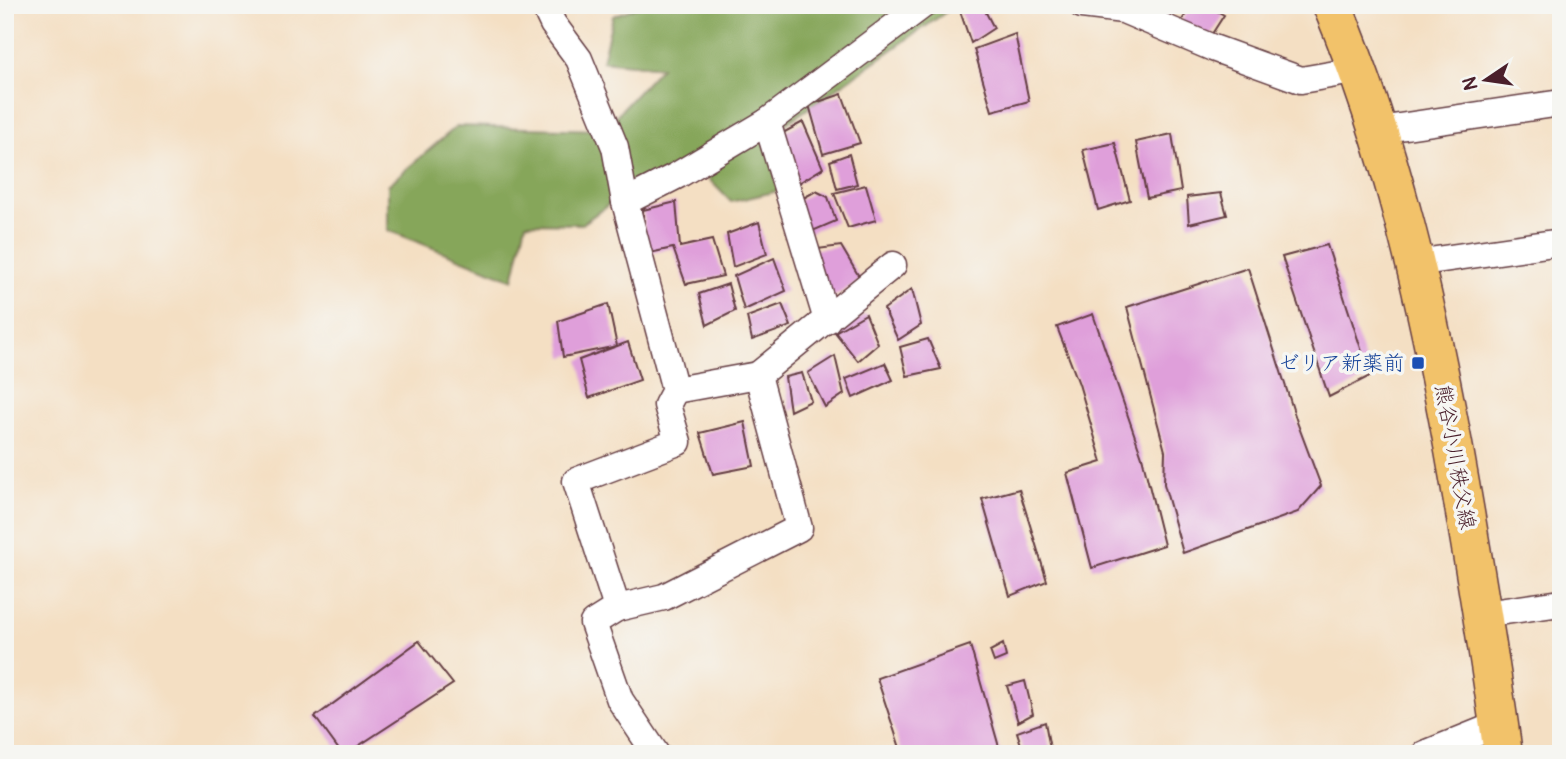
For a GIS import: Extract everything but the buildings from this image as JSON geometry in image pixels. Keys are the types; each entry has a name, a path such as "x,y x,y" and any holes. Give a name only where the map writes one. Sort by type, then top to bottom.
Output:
{"main road":[{"name":"熊谷小川秩父線","path":"1332,5 1359,70 1379,130 1415,263 1441,381 1484,614 1501,739"}],"street":[{"path":"544,5 553,24 579,59 615,147 625,202 676,390 667,405 678,442 576,481 617,608"},
{"path":"625,202 678,175 767,122 923,5"},
{"path":"1082,5 1123,10 1213,48 1301,80 1359,70"},
{"path":"1379,130 1561,103"},
{"path":"767,122 827,320"},
{"path":"1415,263 1561,242"},
{"path":"676,390 758,375 893,265"},
{"path":"656,754 620,700 593,624 617,608 664,597 799,528 758,375"},
{"path":"1484,614 1561,603"},
{"path":"1425,754 1501,739"}],"green space":[{"path":"642,5 956,5 767,137 778,191 731,202 702,172 630,189 582,224 526,223 513,280 388,230 388,185 457,126 603,130 661,67 602,61 613,16"}],"place":[{"name":"ゼリア新薬前","path":"1418,363"}]}
